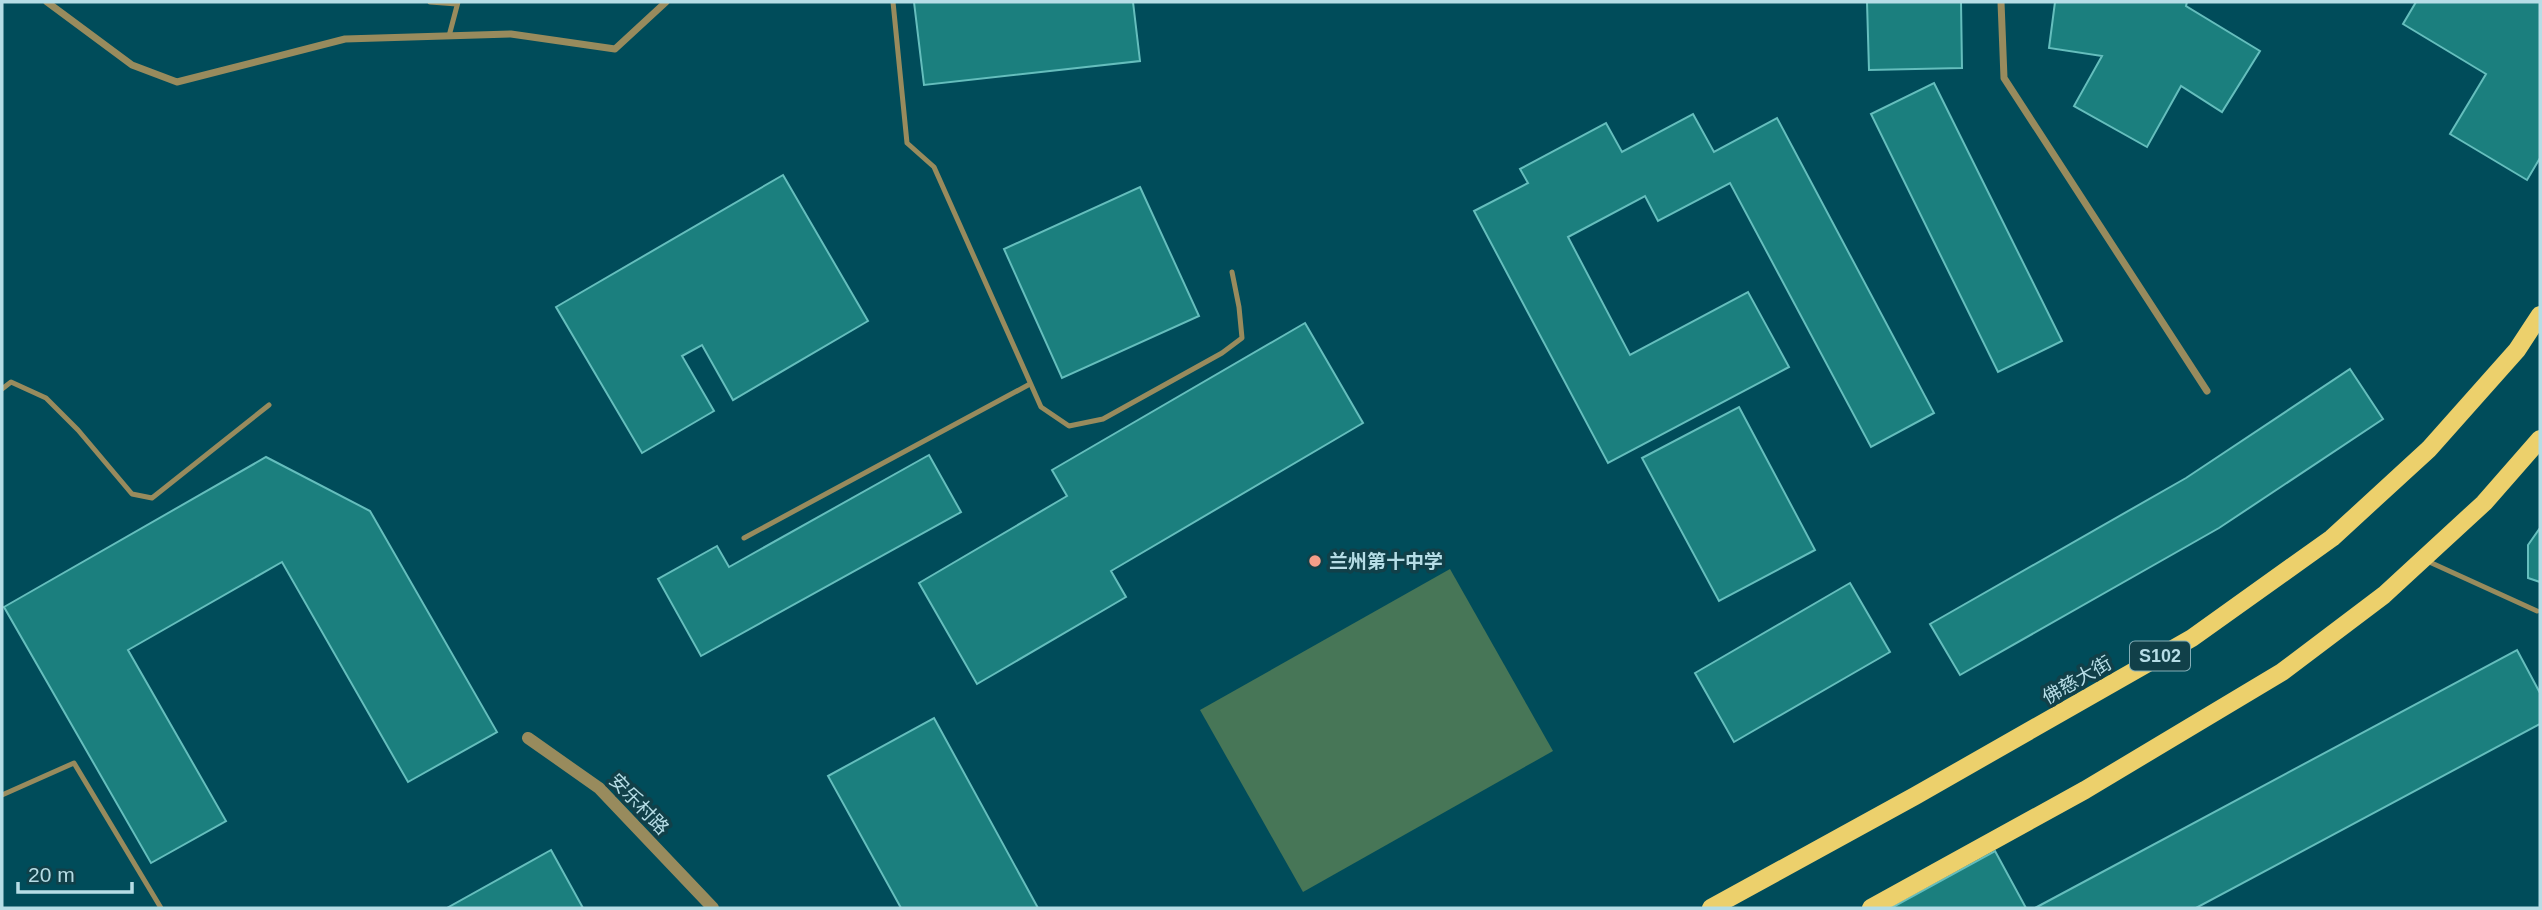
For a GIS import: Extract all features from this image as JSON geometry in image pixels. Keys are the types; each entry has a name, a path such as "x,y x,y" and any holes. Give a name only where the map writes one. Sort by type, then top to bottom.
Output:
{"main road":[{"name":"佛慈大街","path":"1712,908 2192,638 2332,538 2429,449 2517,350 2540,315"},
{"path":"1871,908 2085,790 2282,672 2384,595 2484,503 2540,439"}],"street":[{"path":"47,2 132,65 177,82 345,39 511,34 615,49 666,2"},
{"path":"2001,2 2004,78 2207,391"},
{"name":"安乐村路","path":"528,738 599,788 713,908"}],"lane":[{"path":"430,2 457,3 449,36"},
{"path":"893,2 907,144 934,167 1041,407 1069,426 1103,419 1222,353 1242,338 1232,272"},
{"path":"2,389 11,382 46,398 78,430 132,494 152,498 269,405"},
{"path":"744,538 1030,384"},
{"path":"2423,559 2537,611"},
{"path":"2,795 74,763 161,908"}],"green space":[{"path":"1450,569 1553,751 1303,892 1200,710"}],"building":[{"path":"914,2 1133,2 1140,61 924,85"},
{"path":"1867,2 1961,2 1962,68 1869,70"},
{"path":"2055,2 2187,2 2186,6 2260,51 2222,112 2181,86 2147,147 2074,106 2102,56 2049,48"},
{"path":"2416,2 2540,2 2540,158 2527,180 2450,134 2486,74 2403,24"},
{"path":"1934,83 2062,341 1998,372 1871,114"},
{"path":"1693,114 1714,152 1777,118 1934,413 1871,447 1730,183 1658,221 1645,196 1568,237 1630,355 1748,292 1789,367 1608,463 1474,211 1528,183 1520,169 1606,123 1622,152"},
{"path":"783,175 868,321 733,400 702,345 682,356 714,411 642,453 556,307"},
{"path":"1140,187 1199,316 1062,378 1004,249"},
{"path":"1305,323 1363,423 1111,571 1126,597 977,684 919,583 1067,496 1052,470"},
{"path":"2350,369 2383,419 2219,528 1960,675 1930,624 2186,478"},
{"path":"1739,407 1815,550 1719,601 1642,458"},
{"path":"929,455 961,512 701,656 658,579 717,546 729,567"},
{"path":"266,457 370,511 497,732 408,782 282,562 128,650 226,821 151,863 4,607"},
{"path":"2540,528 2540,582 2528,578 2528,545"},
{"path":"1850,583 1890,652 1734,742 1695,673"},
{"path":"2517,650 2540,693 2540,724 2196,908 2035,908"},
{"path":"934,718 1038,908 901,908 828,776"},
{"path":"551,850 583,908 447,908"},
{"path":"1995,851 2026,908 1891,908"}],"place":[{"name":"兰州第十中学","path":"1315,561"}]}
